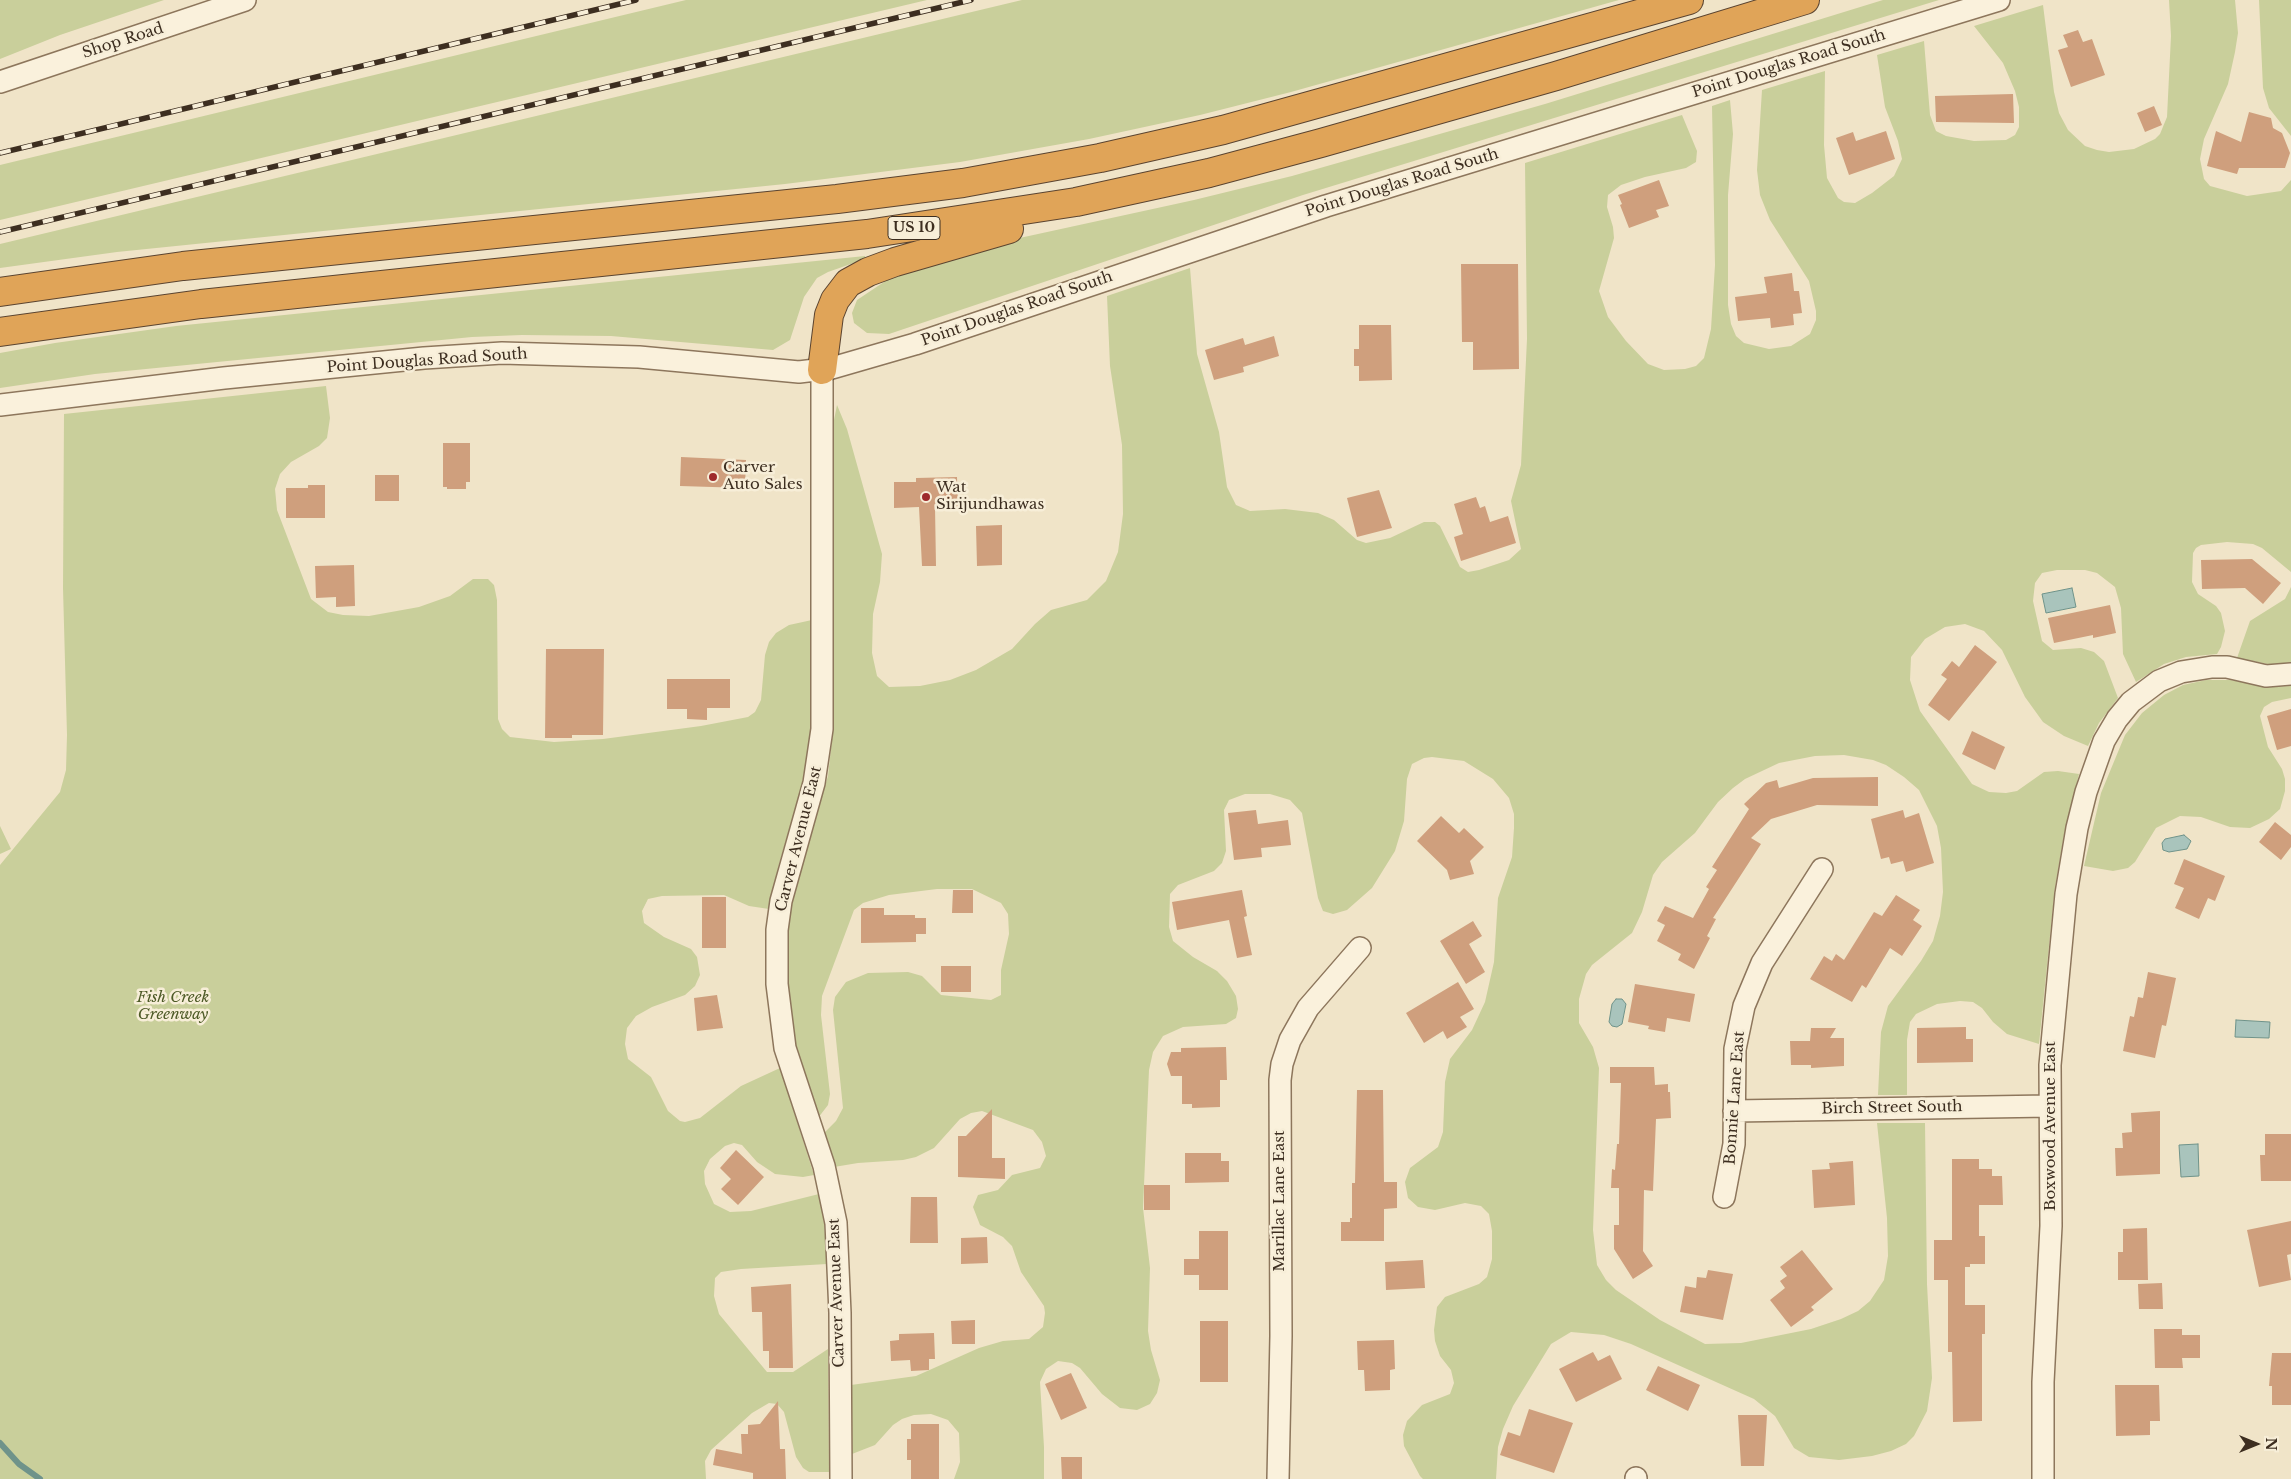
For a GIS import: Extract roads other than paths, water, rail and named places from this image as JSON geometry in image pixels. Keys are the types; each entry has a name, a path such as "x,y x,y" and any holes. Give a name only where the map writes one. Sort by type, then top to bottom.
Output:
{"highway":[{"path":"0,292 184,266 828,200 972,181 1100,158 1223,130 1689,0"},
{"name":"US 10","path":"0,332 201,304 867,234 1012,213 1180,180 1412,118 1805,0"},
{"path":"822,370 826,330 832,307 843,287 854,279 880,267 943,247 1180,180"}],"street":[{"name":"Shop Road","path":"0,82 245,0"},
{"name":"Point Douglas Road South","path":"0,405 224,378 424,358 502,353 600,354 790,371 822,370 914,344 1326,206 1999,0"},
{"name":"Carver Avenue East","path":"822,370 822,729 814,783 781,901 777,930 777,984 785,1048 824,1166 836,1223 841,1479"},
{"name":"Boxwood Avenue East","path":"2043,1479 2043,1382 2051,1226 2049,1106 2053,1021 2066,894 2077,828 2091,777 2104,742 2117,719 2132,702 2159,681 2181,672 2212,667 2227,667 2266,676 2291,674"},
{"name":"Bonnie Lane East","path":"1724,1198 1734,1152 1735,1049 1739,1025 1748,996 1762,963 1822,869"},
{"name":"Marillac Lane East","path":"1278,1479 1281,1072 1290,1040 1303,1015 1324,987 1360,948"},
{"name":"Birch Street South","path":"1734,1111 2049,1106"}],"water":[{"path":"2072,588 2076,607 2046,613 2042,594"},
{"path":"2184,835 2191,841 2187,849 2169,852 2163,850 2162,843 2165,839"},
{"path":"1616,999 1622,999 1626,1004 1622,1024 1617,1027 1612,1026 1609,1022 1612,1004"},
{"path":"2236,1020 2270,1022 2269,1038 2235,1037"},
{"path":"2198,1144 2199,1176 2181,1177 2179,1145"}],"waterway":[{"path":"0,1443 19,1464 40,1479"}],"railway":[{"path":"0,153 636,0"},
{"path":"0,232 971,0"}],"place":[{"name":"Carver Auto Sales","path":"713,477"},
{"name":"Wat Sirijundhawas","path":"926,497"}],"park label":[{"name":"Fish Creek Greenway","path":"173,1006"}]}
